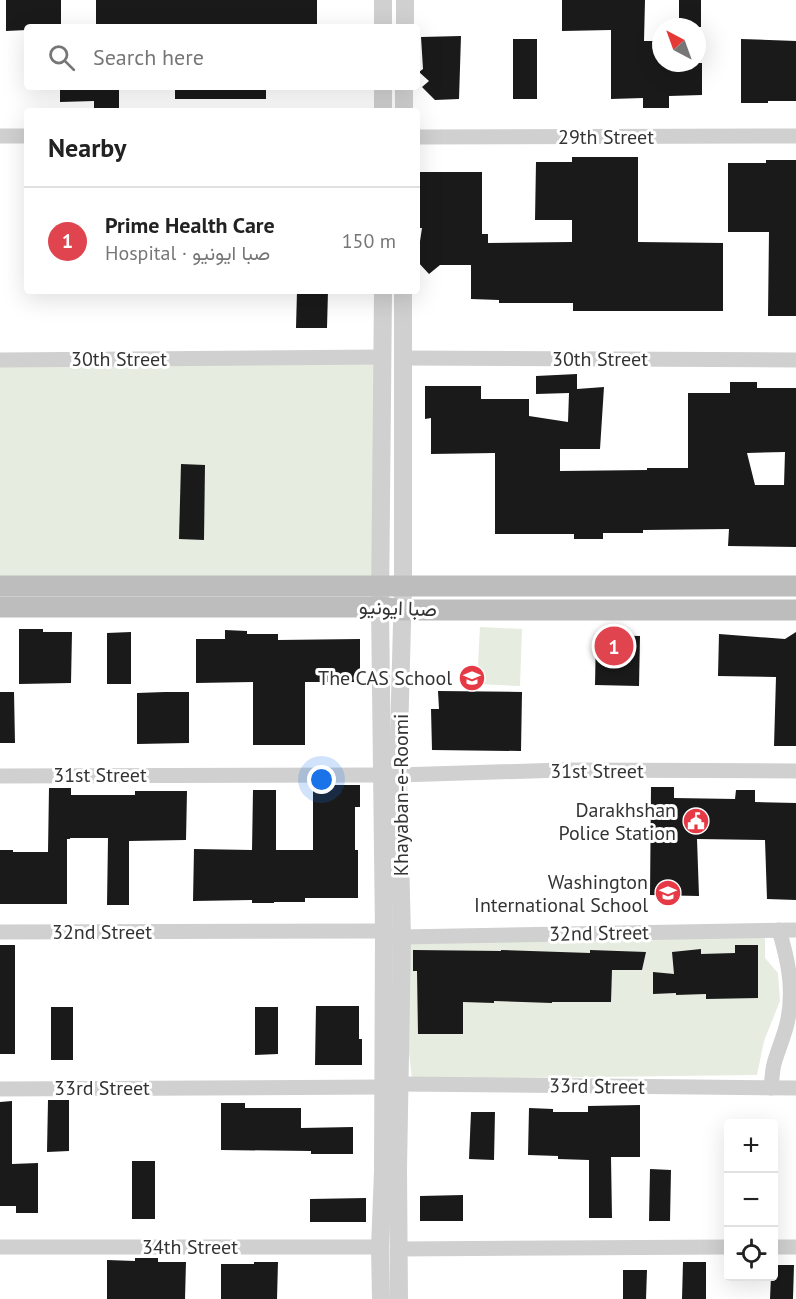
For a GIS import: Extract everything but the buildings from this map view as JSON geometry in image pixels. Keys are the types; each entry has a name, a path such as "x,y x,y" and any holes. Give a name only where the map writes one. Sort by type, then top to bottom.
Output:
{"main road":[{"name":"صبا ایونیو","path":"0,607 380,597 403,586 796,585"},
{"name":"صبا ایونیو","path":"0,586 380,597 403,610 796,610"}],"street":[{"path":"383,0 383,24"},
{"path":"405,0 405,24"},
{"path":"383,90 383,108"},
{"path":"404,90 404,108"},
{"path":"0,136 24,136"},
{"name":"29th Street","path":"420,137 796,136"},
{"name":"Khayaban-e-Roomi","path":"382,294 380,597 402,937 391,1086"},
{"name":"Khayaban-e-Roomi","path":"381,1299 389,1248 391,1170 391,1086 384,931 390,775 403,610 404,294"},
{"name":"30th Street","path":"0,360 382,357"},
{"name":"30th Street","path":"403,358 796,360"},
{"name":"31st Street","path":"0,776 390,775 562,770 796,771"},
{"path":"771,1088 774,1065 788,1020 791,994 788,963 779,930"},
{"name":"32nd Street","path":"402,937 796,930"},
{"name":"32nd Street","path":"0,932 384,931"},
{"name":"33rd Street","path":"0,1089 391,1086 796,1088"},
{"path":"778,1247 796,1246"},
{"name":"34th Street","path":"0,1247 724,1247"},
{"name":"Khayaban-e-Roomi","path":"389,1248 399,1299"}],"shaded area":[{"path":"375,364 375,579 0,576 0,365"},
{"path":"480,627 522,629 520,686 477,684"},
{"path":"765,936 765,958 778,973 780,1001 764,1041 757,1075 412,1079 407,1036 409,943"}],"place":[{"name":"Prime Health Care","path":"614,646"},
{"name":"The CAS School","path":"472,678"},
{"name":"Darakhshan Police Station","path":"696,821"},
{"name":"Washington International School","path":"668,893"}]}
